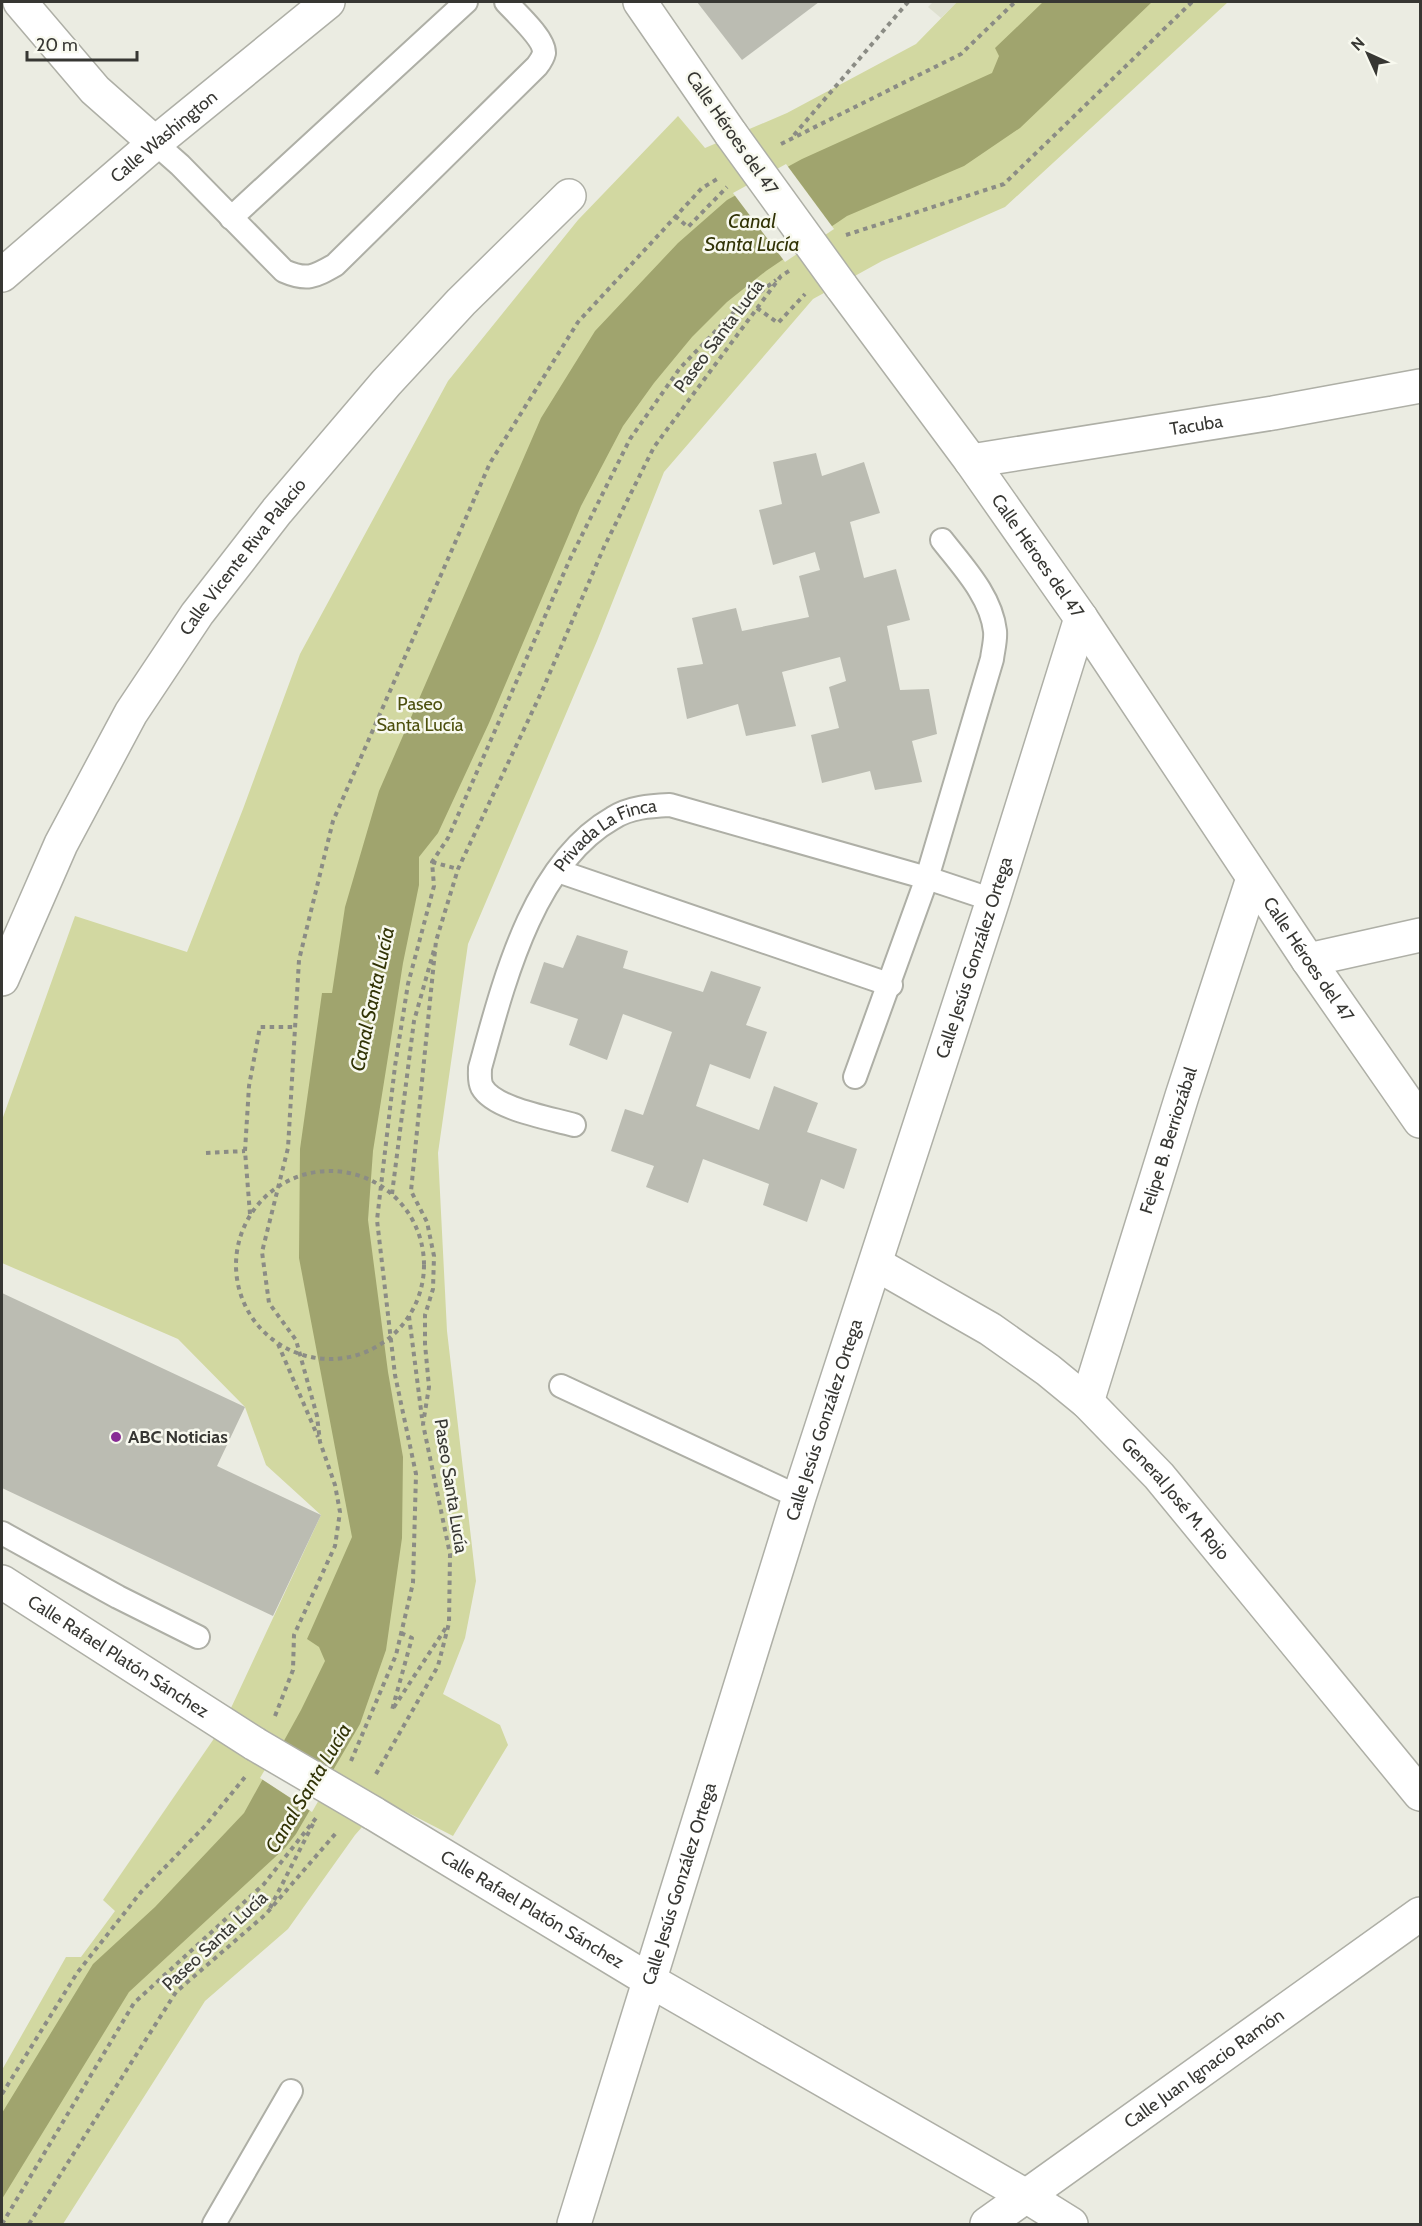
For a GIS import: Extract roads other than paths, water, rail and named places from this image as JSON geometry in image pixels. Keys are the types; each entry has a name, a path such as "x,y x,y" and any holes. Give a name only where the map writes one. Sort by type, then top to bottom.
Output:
{"street":[{"path":"20,2 95,90 155,143"},
{"name":"Calle Washington","path":"2,274 155,143 328,2"},
{"name":"Calle Héroes del 47","path":"640,2 731,134 765,157 837,280 971,461 1081,618 1308,960 1420,1121"},
{"name":"Calle Vicente Riva Palacio","path":"2,979 61,844 114,744 131,713 197,614 277,511 386,383 461,303 568,196"},
{"name":"Tacuba","path":"971,461 1420,387"},
{"name":"Calle Jesús González Ortega","path":"574,2224 799,1497 993,900 1081,618"},
{"name":"Felipe B. Berriozábal","path":"1087,1402 1182,1096 1253,878"},
{"path":"1308,960 1420,935"},
{"name":"General José M. Rojo","path":"876,1264 990,1329 1048,1370 1087,1402 1159,1476 1420,1794"},
{"name":"Calle Rafael Platón Sánchez","path":"2,1582 258,1747 373,1813 649,1980 1071,2224"},
{"name":"Calle Juan Ignacio Ramón","path":"987,2224 1420,1914"}],"lane":[{"path":"231,218 466,2"},
{"path":"155,143 180,165 284,272 300,278 314,276 334,265 537,66 544,55 543,47 537,36 506,2"},
{"path":"855,1077 891,984 927,878 992,659 996,633 989,607 979,588 942,540"},
{"name":"Privada La Finca","path":"891,984 558,871 584,839 613,817 642,807 670,804 927,878 993,900"},
{"path":"558,871 532,913 508,968 480,1068 481,1084 489,1095 502,1104 574,1125"},
{"path":"561,1386 799,1497"},
{"path":"2,1533 118,1597 198,1637"},
{"path":"214,2224 291,2091"}],"water":[{"name":"Canal Santa Lucía","path":"1043,2 1152,2 1020,128 964,166 847,216 766,271 727,302 692,337 654,383 623,426 581,506 489,723 438,833 419,857 419,885 403,963 373,1151 368,1220 388,1372 403,1457 402,1538 386,1650 360,1724 296,1834 285,1848 129,1992 2,2199 2,2113 93,1964 155,1907 244,1813 301,1710 325,1661 319,1647 307,1639 352,1537 299,1258 300,1149 322,993 332,993 345,907 379,791 541,418 595,331 678,243 727,200 802,159 992,73 999,56 995,48"}],"place":[{"name":"ABC Noticias","path":"116,1437"}],"park label":[{"name":"Paseo Santa Lucía","path":"420,714"}]}
